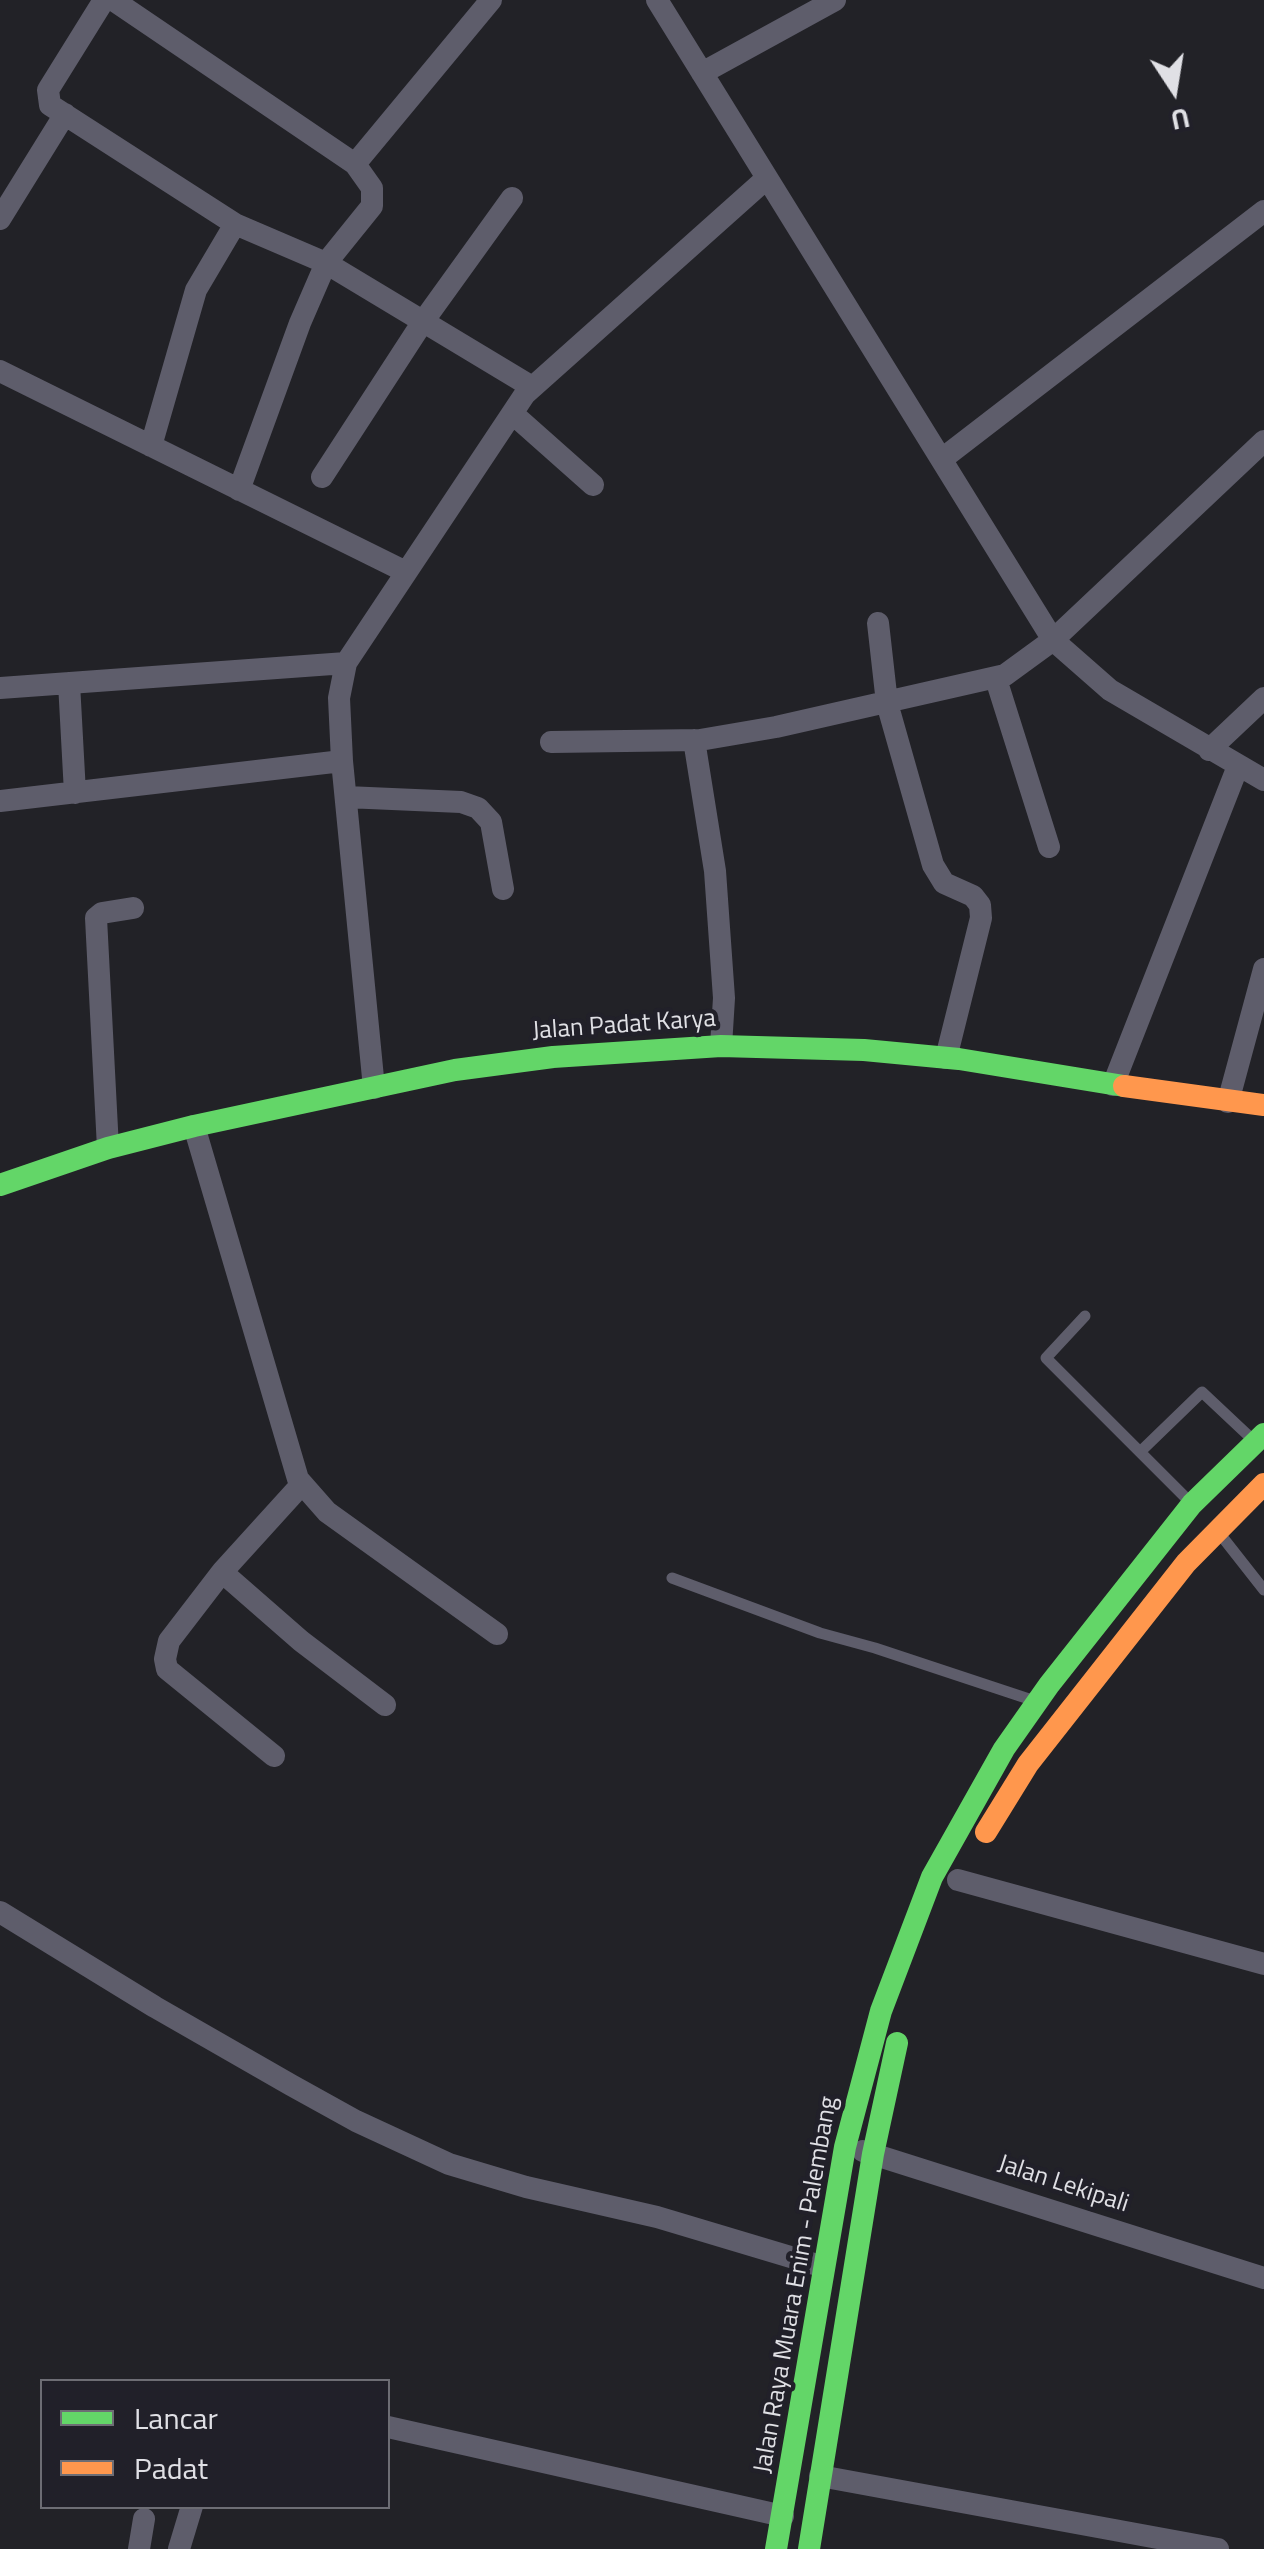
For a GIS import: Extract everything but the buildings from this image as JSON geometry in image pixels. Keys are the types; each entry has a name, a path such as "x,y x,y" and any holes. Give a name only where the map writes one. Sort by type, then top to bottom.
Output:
{"main road":[{"name":"Jalan Padat Karya","path":"0,1185 108,1148 194,1126 502,1062 722,1046 864,1050 946,1058 1113,1086 1264,1105"},
{"name":"Jalan Raya Muara Enim - Palembang","path":"776,2549 845,2147 880,2011 932,1876 1004,1749 1038,1702 1192,1504 1260,1438"},
{"name":"Jalan Raya Muara Enim - Palembang","path":"809,2549 873,2154 904,2009 959,1880 1028,1764 1186,1562 1263,1487"}],"street":[{"path":"104,0 48,90 50,105 234,224 326,264 532,387"},
{"path":"113,0 355,164 372,188 372,206 326,264 300,323 239,490"},
{"path":"355,164 491,0"},
{"path":"657,0 1053,640 1110,690 1264,780"},
{"path":"702,73 835,0"},
{"path":"0,219 65,114"},
{"path":"374,1088 342,762 339,698 346,662 532,387 768,178"},
{"path":"322,477 422,323 512,198"},
{"path":"942,459 1264,211"},
{"path":"151,446 196,290 234,224"},
{"path":"0,371 406,572"},
{"path":"513,414 593,485"},
{"path":"551,742 694,740 776,727 996,679 1053,640 1264,441"},
{"path":"878,623 887,703 938,877 944,884 973,896 980,905 981,918 946,1058"},
{"path":"0,688 346,662"},
{"path":"996,679 1049,847"},
{"path":"69,683 75,792"},
{"path":"1209,750 1264,698"},
{"path":"694,740 715,872 724,998 722,1046"},
{"path":"0,801 342,762"},
{"path":"1113,1086 1238,766"},
{"path":"346,797 461,802 478,808 491,822 503,890"},
{"path":"108,1148 96,918 102,913 133,908"},
{"path":"1228,1102 1264,969"},
{"path":"194,1126 294,1472 327,1512 497,1634"},
{"path":"274,1756 167,1669 165,1659 169,1641 222,1572 302,1485"},
{"path":"222,1572 301,1641 385,1704"},
{"path":"959,1880 1264,1964"},
{"path":"0,1912 291,2085 356,2121 449,2164 824,2267"},
{"name":"Jalan Lekipali","path":"845,2147 1264,2278"},
{"path":"390,2428 784,2516"},
{"path":"820,2476 1218,2549"},
{"path":"179,2549 191,2509"},
{"path":"140,2549 144,2519"}],"lane":[{"path":"1085,1316 1046,1358 1218,1531 1262,1583"},
{"path":"1140,1452 1202,1392 1260,1438"},
{"path":"672,1578 820,1633 1038,1702"}],"traffic: fast":[{"path":"0,1185 108,1148 194,1126 455,1070 553,1057 721,1046 864,1050 959,1059 1124,1086"},
{"path":"776,2549 845,2147 881,2011 932,1877 1004,1749 1049,1685 1192,1504 1264,1434"},
{"path":"809,2549 873,2154 897,2043"}],"traffic: slow":[{"path":"1124,1086 1264,1105"},
{"path":"986,1832 1028,1764 1186,1563 1264,1484"}]}
